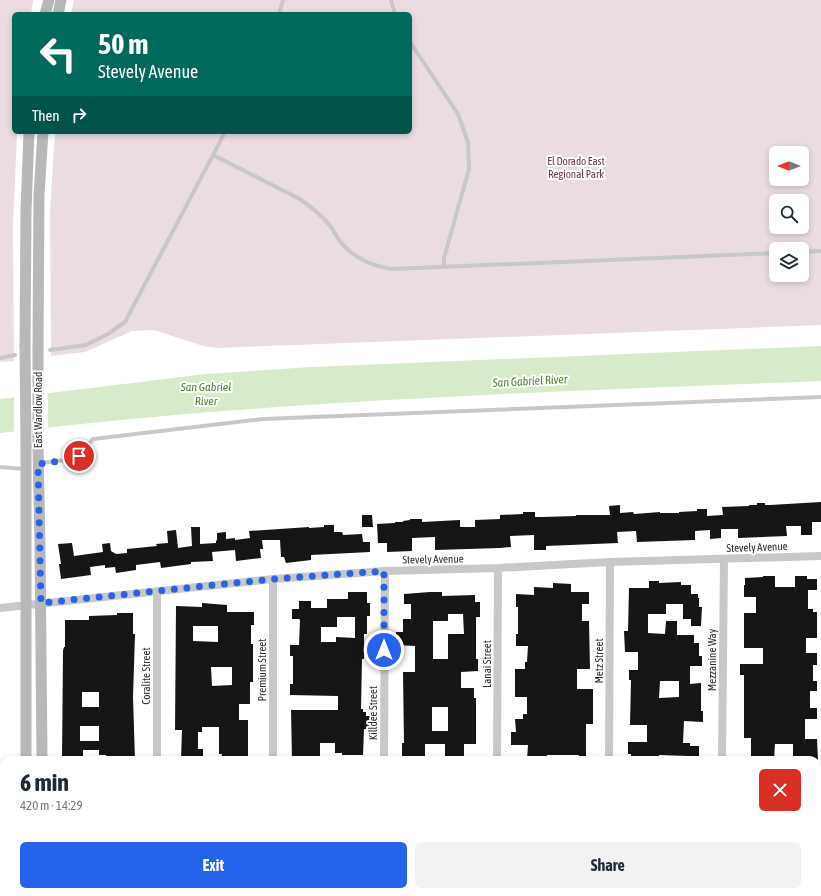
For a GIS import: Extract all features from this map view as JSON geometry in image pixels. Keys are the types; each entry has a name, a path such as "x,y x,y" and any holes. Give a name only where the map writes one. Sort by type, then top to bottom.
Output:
{"main road":[{"path":"46,12 49,0"},
{"path":"58,12 61,0"},
{"name":"East Wardlow Road","path":"26,756 25,345 26,210 29,134"},
{"name":"East Wardlow Road","path":"42,756 38,347 39,195 43,134"}],"street":[{"name":"Stevely Avenue","path":"0,608 26,604 273,579 384,571 498,568 610,562 821,556"},
{"name":"Mezzanine Way","path":"722,756 724,559"},
{"name":"Metz Street","path":"609,756 610,562"},
{"name":"Lanai Street","path":"497,756 498,568"},
{"name":"Killdee Street","path":"384,571 384,756"},
{"name":"Premium Street","path":"273,579 273,756"},
{"name":"Coralite Street","path":"156,591 157,756"}],"lane":[{"path":"44,0 45,12"},
{"path":"280,12 283,0"},
{"path":"391,0 394,12"},
{"path":"412,45 458,114 468,142 469,169 444,258 444,267"},
{"path":"50,350 86,345 108,334 125,322 224,134"},
{"path":"213,154 298,198 321,216 350,252 362,261 378,267 392,269 769,253"},
{"path":"809,252 821,251"},
{"path":"0,358 15,355"},
{"path":"38,464 67,460 79,456 93,439 263,419 821,397"},
{"path":"0,467 26,469"}],"green space":[{"path":"0,0 33,0 31,12 12,12 12,134 17,134 13,225 14,361 0,362"},
{"name":"El Dorado East Regional Park","path":"74,0 821,0 821,325 217,348 203,346 154,330 132,331 85,352 51,356 50,211 55,134 412,134 412,12 71,12"}],"water":[{"name":"San Gabriel River","path":"821,346 821,381 513,394 307,405 204,412 0,433 0,399 206,374 312,367"}],"pier":[{"path":"48,390 48,430 14,434 14,395"}],"building":[{"path":"821,502 821,522 812,522 812,535 801,535 801,526 786,526 787,536 738,538 738,529 721,529 721,538 710,539 710,530 695,531 695,540 637,542 636,531 617,532 618,543 546,546 546,550 534,550 534,535 510,536 511,547 500,548 435,550 435,537 412,538 412,551 387,552 387,543 378,543 377,524 403,522 410,519 422,519 422,522 460,520 460,527 475,527 475,520 500,519 500,515 523,514 523,512 535,512 535,517 610,515 609,506 620,505 620,513 679,513 697,511 697,509 707,509 707,516 723,515 722,507 749,506 757,505 757,503 765,503 765,505 770,505"},
{"path":"362,515 372,515 373,527 362,527"},
{"path":"324,525 334,525 334,532 342,532 343,535 362,534 363,542 370,542 370,552 311,555 311,560 286,563 284,557 281,557 280,540 262,540 263,549 260,549 261,558 236,561 235,550 212,552 213,561 191,562 191,564 161,568 160,562 136,565 136,570 116,573 115,567 105,568 105,565 90,567 91,575 61,579 59,564 61,564 58,544 72,543 74,556 103,552 102,544 110,543 111,551 116,554 127,553 127,549 157,546 156,544 168,543 167,531 176,530 178,548 192,546 191,527 200,527 200,544 216,543 217,533 226,532 226,539 235,538 235,540 250,538 249,531 324,527"},
{"path":"775,576 775,587 795,587 795,576 807,576 807,579 817,579 817,590 808,590 808,609 813,609 813,612 817,612 817,638 806,638 806,653 817,653 817,665 813,665 813,681 817,681 817,691 810,691 810,708 817,708 817,719 805,719 805,739 817,739 818,756 793,756 793,744 775,744 774,756 751,756 751,738 744,738 744,675 740,675 740,664 763,664 763,648 744,648 744,613 756,613 756,597 744,597 744,585 745,578"},
{"path":"649,581 659,581 659,583 681,582 681,585 691,585 691,594 698,594 699,607 702,607 701,626 691,626 691,619 683,619 683,604 666,604 666,614 648,614 648,633 665,634 666,621 677,621 677,635 694,635 694,643 699,643 699,656 702,656 702,666 690,666 690,684 701,683 701,711 703,711 703,722 684,721 683,743 690,743 690,746 699,746 699,756 631,756 631,754 628,754 628,742 647,742 647,725 630,725 631,680 629,680 629,670 638,670 638,652 625,652 624,631 628,631 629,588 649,588","holes":["660,681 679,681 679,697 659,698"]},
{"path":"553,583 571,584 571,592 589,592 589,604 582,604 582,621 589,621 590,669 577,669 577,689 593,689 593,724 586,724 586,756 527,756 528,745 511,745 511,732 516,732 515,719 523,719 523,714 527,714 527,697 515,697 515,669 525,669 528,646 516,646 516,634 518,634 518,607 516,607 516,594 534,595 534,587 553,588"},
{"path":"348,592 367,592 367,603 370,603 370,616 367,616 367,634 364,634 361,709 363,709 363,712 366,712 366,716 370,716 370,729 364,729 363,755 342,755 342,753 335,753 335,743 320,743 320,756 292,756 291,710 338,710 338,696 290,695 290,684 293,684 293,656 290,656 290,645 299,645 300,620 292,619 292,609 299,609 299,601 311,601 311,608 327,608 327,599 348,599","holes":["337,617 355,617 355,638 336,637 336,642 321,642 321,627 337,627"]},
{"path":"430,592 442,592 442,596 475,595 475,602 480,602 480,617 476,617 476,659 478,659 478,671 461,672 461,688 474,688 474,698 476,698 476,744 464,744 464,756 445,756 445,744 425,744 425,756 402,756 402,743 404,743 403,672 415,672 415,646 396,645 396,632 403,632 403,619 411,619 411,604 404,604 404,594","holes":["448,614 463,614 464,634 448,634 448,659 433,659 433,621 448,621","432,707 448,707 448,731 432,731"]},
{"path":"202,603 227,605 227,612 254,612 254,625 251,625 251,644 253,644 253,682 250,682 250,704 239,704 239,720 248,720 248,756 222,756 222,754 219,754 219,727 202,727 202,732 198,732 198,749 203,749 203,756 181,756 182,730 175,730 176,606 202,607","holes":["193,626 218,626 218,642 193,641","211,667 232,667 232,685 212,686"]},
{"path":"133,613 133,634 135,634 133,697 135,756 106,756 99,755 99,750 83,750 83,756 62,756 63,651 65,647 65,620 89,620 89,616","holes":["82,692 99,692 99,707 82,707","80,726 99,726 99,741 80,741"]}],"route":[{"path":"79,456 67,460 38,464 41,603 273,579 384,571 384,650"}]}
